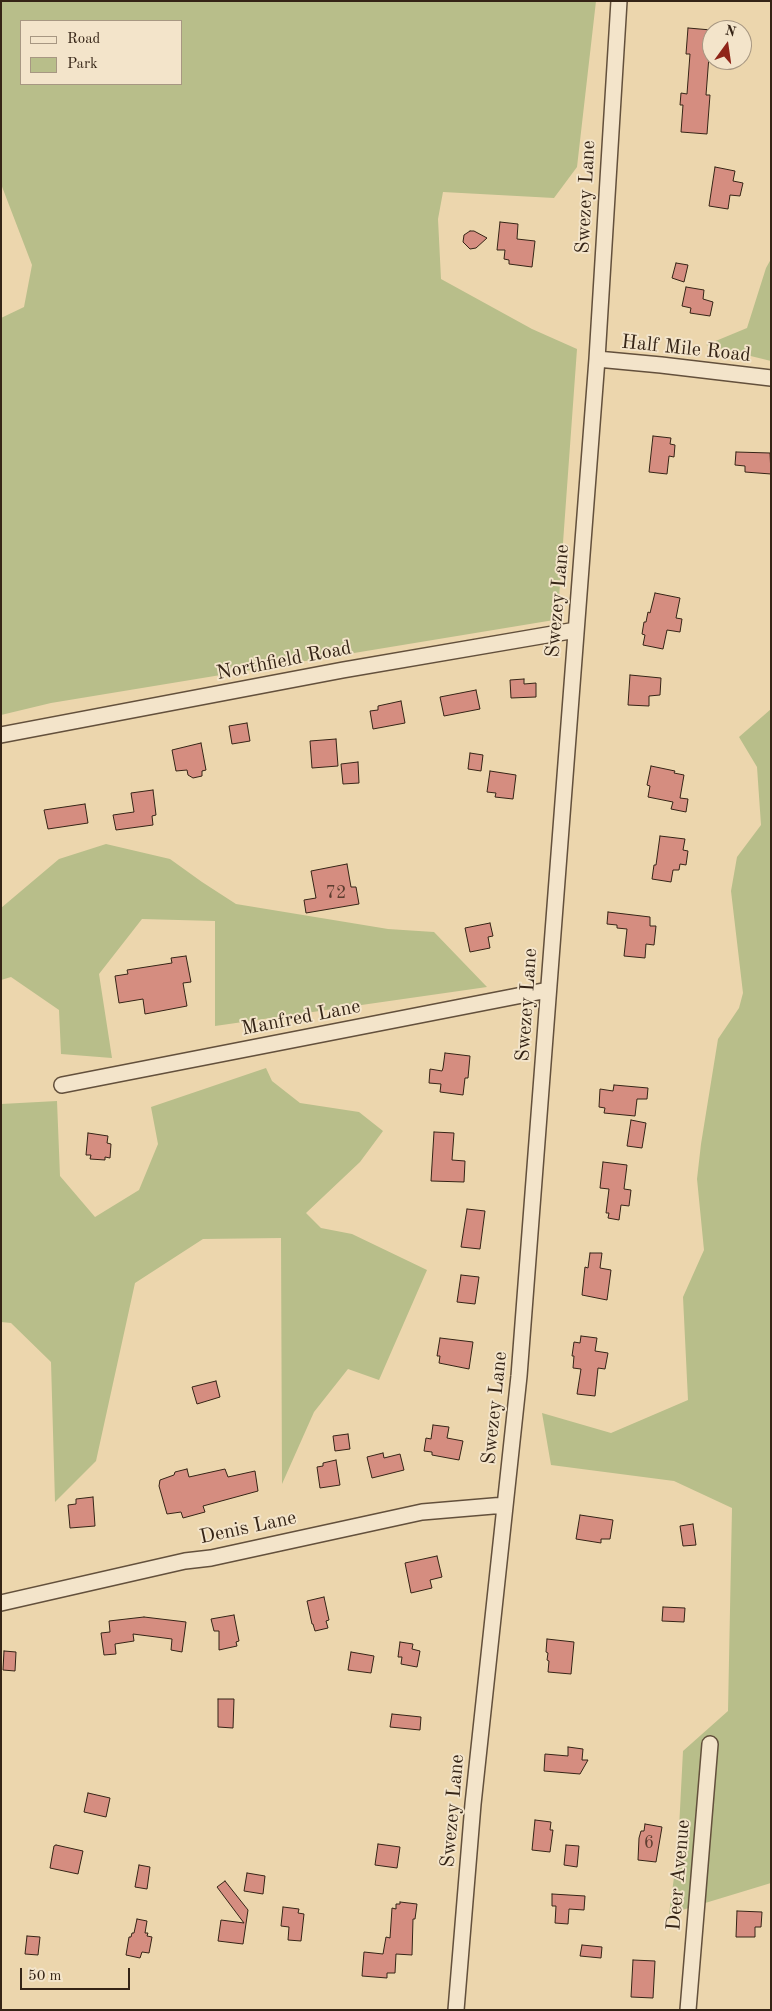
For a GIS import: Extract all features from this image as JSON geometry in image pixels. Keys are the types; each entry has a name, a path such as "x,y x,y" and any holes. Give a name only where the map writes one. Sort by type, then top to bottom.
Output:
{"street":[{"name":"Swezey Lane","path":"456,2010 473,1804 520,1366 597,359 619,1"},
{"name":"Half Mile Road","path":"597,359 771,378"},
{"name":"Northfield Road","path":"1,735 343,670 576,630"},
{"name":"Manfred Lane","path":"62,1085 548,990"},
{"name":"Denis Lane","path":"1,1602 422,1512 505,1505"},
{"name":"Deer Avenue","path":"688,2010 710,1744"}],"green space":[{"path":"1,1 596,1 577,167 554,198 443,192 438,219 441,279 532,329 577,349 559,598 554,620 51,703 1,715 1,318 24,307 32,265 1,184"},
{"path":"771,259 771,361 706,345 747,328 766,268"},
{"path":"771,709 771,1883 669,1914 678,1848 683,1751 728,1711 732,1508 674,1481 551,1465 542,1413 611,1433 688,1400 683,1297 704,1250 697,1179 701,1144 718,1039 739,1008 743,993 731,891 737,857 761,825 757,767 739,737"},
{"path":"106,844 170,859 236,904 388,929 434,932 487,987 215,1026 215,921 142,919 99,974 112,1058 61,1054 59,1010 11,977 1,980 1,908 59,859"},
{"path":"266,1068 272,1081 300,1103 359,1112 383,1131 360,1162 306,1213 321,1228 352,1234 427,1270 379,1380 348,1369 314,1412 282,1484 281,1238 203,1239 135,1283 96,1461 55,1502 51,1362 11,1323 1,1322 1,1104 57,1101 60,1176 95,1217 139,1190 158,1144 151,1107"}],"building":[{"path":"688,28 702,29 702,70 708,70 706,95 710,95 707,134 681,132 683,105 680,105 681,93 687,94 690,54 686,54"},
{"path":"715,167 735,171 733,181 743,183 740,196 730,195 728,209 709,206"},
{"path":"500,222 518,224 517,239 535,241 532,267 509,264 509,260 504,259 505,250 497,250"},
{"path":"474,231 487,238 476,248 470,249 463,242 464,235"},
{"path":"676,263 688,265 684,282 672,278"},
{"path":"686,287 704,290 703,299 713,302 710,316 690,313 691,308 682,306"},
{"path":"653,436 671,438 670,444 675,445 674,457 669,456 667,474 649,472"},
{"path":"736,452 770,453 771,474 745,472 745,466 735,465"},
{"path":"655,593 680,598 676,618 682,619 680,632 667,630 663,649 643,645 645,635 642,634 644,622 646,622 648,612 650,613"},
{"path":"630,675 661,678 660,695 649,696 649,706 628,705"},
{"path":"524,679 524,684 536,683 536,697 511,698 510,680"},
{"path":"476,690 480,709 444,716 440,697"},
{"path":"401,701 405,723 373,729 370,711 378,710 378,706"},
{"path":"247,723 250,741 232,744 229,726"},
{"path":"336,739 338,766 312,768 310,741"},
{"path":"201,743 206,770 202,771 202,776 193,778 188,775 187,770 176,771 172,750"},
{"path":"470,753 483,755 481,771 468,769"},
{"path":"358,762 359,783 343,784 341,764"},
{"path":"651,766 684,775 680,798 688,799 686,812 671,809 673,802 648,797 650,786 647,785"},
{"path":"490,771 516,775 513,799 495,797 496,793 487,792"},
{"path":"153,790 156,815 152,816 153,825 116,830 113,815 134,812 131,793"},
{"path":"85,804 88,823 48,829 44,810"},
{"path":"660,836 685,839 683,850 688,851 686,865 680,864 679,870 673,870 671,882 652,879"},
{"path":"347,864 351,887 356,887 359,904 306,913 304,900 316,898 311,871"},
{"path":"608,912 650,917 650,926 656,926 654,945 646,944 645,958 624,956 627,929 607,924"},
{"path":"490,923 493,936 488,937 490,948 470,952 465,928"},
{"path":"186,956 191,982 183,983 187,1006 145,1014 143,999 119,1003 115,976 128,974 127,970 172,963 171,958"},
{"path":"445,1053 470,1056 468,1078 465,1078 463,1095 440,1092 441,1084 429,1083 430,1069 442,1071"},
{"path":"614,1085 648,1088 647,1099 637,1099 635,1116 604,1113 605,1108 599,1107 600,1089 613,1091"},
{"path":"631,1120 646,1123 642,1148 627,1146"},
{"path":"434,1132 454,1133 452,1160 465,1161 464,1182 431,1181"},
{"path":"88,1133 108,1136 107,1143 111,1144 110,1158 105,1157 105,1160 90,1159 91,1155 86,1155"},
{"path":"603,1162 627,1165 624,1189 631,1190 629,1206 621,1205 619,1220 608,1218 609,1213 606,1213 609,1189 600,1188"},
{"path":"467,1209 485,1211 480,1249 461,1247"},
{"path":"590,1253 602,1253 600,1268 611,1270 607,1300 582,1295 585,1267 588,1268"},
{"path":"461,1275 479,1277 475,1304 457,1302"},
{"path":"581,1336 597,1338 595,1351 608,1353 605,1369 598,1368 595,1396 577,1394 581,1369 573,1368 574,1356 572,1356 574,1342 580,1343"},
{"path":"440,1338 473,1342 469,1369 439,1363 440,1356 437,1356"},
{"path":"216,1381 220,1397 197,1404 192,1387"},
{"path":"433,1425 449,1427 447,1438 463,1441 459,1460 432,1455 432,1452 424,1451 426,1438 431,1439"},
{"path":"348,1434 350,1449 335,1451 333,1436"},
{"path":"383,1453 384,1458 400,1454 404,1470 372,1478 367,1457"},
{"path":"336,1460 340,1485 320,1488 317,1467 323,1466 323,1463"},
{"path":"187,1469 189,1477 225,1469 228,1477 255,1471 258,1491 203,1506 205,1512 183,1518 181,1512 167,1514 159,1486 160,1480 174,1475 175,1472"},
{"path":"93,1497 95,1526 70,1528 68,1505 76,1504 76,1499"},
{"path":"580,1515 613,1520 610,1539 601,1539 601,1543 576,1539"},
{"path":"693,1524 696,1545 683,1546 680,1526"},
{"path":"437,1556 442,1577 430,1580 432,1588 411,1593 405,1563"},
{"path":"324,1597 329,1620 326,1621 328,1628 315,1631 307,1601"},
{"path":"663,1607 685,1608 684,1622 662,1621"},
{"path":"234,1615 239,1641 236,1642 237,1646 219,1650 219,1631 214,1631 211,1619"},
{"path":"144,1617 186,1622 182,1652 171,1650 172,1639 133,1634 134,1641 115,1644 116,1654 104,1655 101,1633 110,1632 109,1621"},
{"path":"547,1639 574,1642 571,1674 548,1672"},
{"path":"400,1642 413,1644 412,1649 420,1651 417,1667 401,1664 402,1657 398,1657"},
{"path":"4,1651 16,1652 15,1671 3,1670"},
{"path":"351,1652 374,1656 371,1673 348,1670"},
{"path":"218,1699 234,1699 233,1728 218,1727"},
{"path":"392,1714 421,1717 420,1730 390,1727"},
{"path":"568,1747 583,1749 582,1760 588,1760 580,1774 544,1771 545,1754 568,1756"},
{"path":"88,1793 110,1798 106,1817 84,1812"},
{"path":"535,1820 551,1822 550,1830 553,1830 550,1852 532,1850"},
{"path":"645,1824 662,1827 656,1862 638,1860 639,1838 641,1831 644,1831"},
{"path":"378,1844 400,1847 397,1868 375,1865"},
{"path":"566,1845 579,1846 577,1867 564,1865"},
{"path":"54,1846 83,1851 78,1874 50,1868"},
{"path":"139,1865 150,1867 147,1889 135,1887"},
{"path":"247,1873 265,1876 263,1894 244,1891"},
{"path":"225,1881 248,1910 243,1944 218,1941 221,1920 244,1923 217,1887"},
{"path":"552,1894 585,1896 584,1910 569,1909 568,1924 555,1923 556,1906 552,1906"},
{"path":"400,1902 417,1904 415,1919 413,1919 412,1955 396,1954 395,1973 387,1973 387,1978 362,1976 364,1952 383,1954 386,1937 390,1938 392,1908 396,1909 396,1904 400,1904"},
{"path":"283,1907 299,1909 298,1913 304,1914 301,1941 288,1940 289,1927 281,1926"},
{"path":"737,1911 762,1912 761,1927 755,1927 755,1937 736,1937"},
{"path":"137,1919 147,1921 145,1933 148,1933 147,1936 152,1937 149,1953 142,1952 140,1958 126,1955 129,1937 134,1933"},
{"path":"27,1936 40,1937 38,1955 25,1954"},
{"path":"582,1945 602,1947 601,1958 580,1956"},
{"path":"633,1960 655,1961 653,1998 631,1997"}]}
